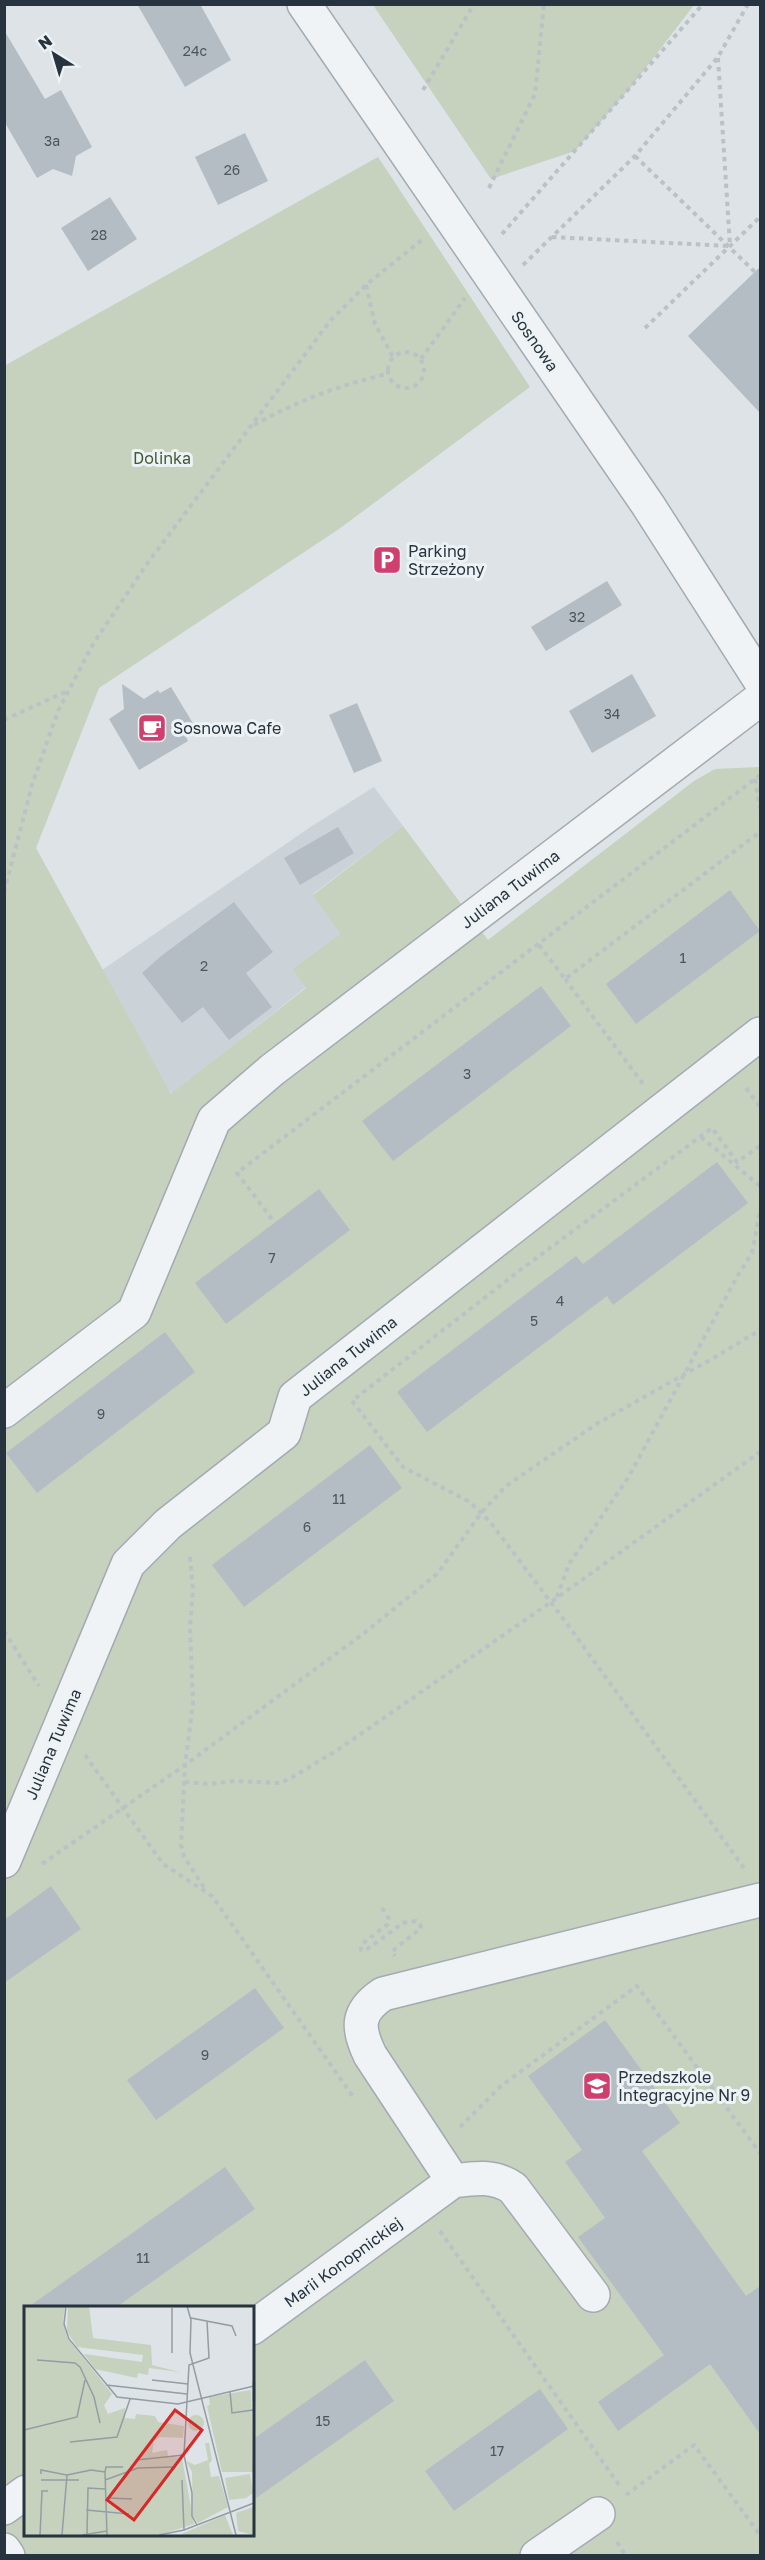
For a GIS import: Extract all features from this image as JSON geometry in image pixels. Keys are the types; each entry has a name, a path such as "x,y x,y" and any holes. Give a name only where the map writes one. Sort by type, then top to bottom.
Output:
{"street":[{"name":"Sosnowa","path":"304,4 505,271 648,505 760,680"},
{"name":"Juliana Tuwima","path":"4,1411 134,1312 214,1120 272,1070 760,699"},
{"name":"Juliana Tuwima","path":"18,1866 128,1564 168,1524 284,1433 295,1397 760,1034"},
{"path":"593,2295 513,2188 502,2181 479,2177 444,2188 434,2153 364,2043 361,2020 370,2003 383,1994 754,1885"},
{"name":"Marii Konopnickiej","path":"254,2327 444,2188"},
{"path":"4,2508 24,2493"},
{"path":"537,2556 598,2514"},
{"path":"4,2550 8,2556"}],"path":[{"path":"423,90 474,4"},
{"path":"489,188 535,93 544,4"},
{"path":"499,238 703,4"},
{"path":"421,359 457,307 552,237 635,156 718,57 748,4"},
{"path":"718,57 730,246"},
{"path":"635,156 755,272"},
{"path":"645,328 760,217"},
{"path":"4,892 32,785 68,691 93,644 149,561 331,320 366,285 426,237"},
{"path":"552,237 730,246"},
{"path":"366,285 375,324 393,357"},
{"path":"410,352 421,359 423,377 415,386 398,387 389,379 387,374 389,362 393,357 410,352"},
{"path":"252,426 281,410 333,387 387,374"},
{"path":"4,720 68,691"},
{"path":"272,1219 237,1173 759,776 760,778"},
{"path":"755,779 760,808"},
{"path":"564,979 760,832"},
{"path":"539,945 663,1110"},
{"path":"744,1085 760,1107"},
{"path":"754,1885 551,1602 482,1512 470,1502 402,1467 352,1401 519,1271 712,1128 737,1162 760,1146"},
{"path":"701,1137 760,1186"},
{"path":"557,1597 569,1564 628,1478 752,1253 760,1211"},
{"path":"18,1866 185,1766 363,1634 437,1574 482,1512 506,1486 598,1422 760,1330"},
{"path":"185,1782 281,1783 296,1775 339,1749 551,1602 760,1452"},
{"path":"190,1557 194,1590 190,1627 193,1703 185,1766 181,1845 189,1866 314,2043"},
{"path":"154,1851 163,1864 209,1894"},
{"path":"382,1908 386,1913 388,1924 361,1945 361,1950 366,1950 403,1923 416,1921 421,1928 392,1952 394,1956 400,1956"},
{"path":"434,2153 501,2086 637,1986 760,2153"},
{"path":"438,2229 626,2496 694,2445 760,2535"}],"shaded area":[{"path":"374,787 403,826 313,894 340,934 292,969 306,987 172,1094 86,981 312,826"}],"green space":[{"path":"373,5 694,5 631,87 575,151 491,179"},
{"name":"Dolinka","path":"378,157 530,387 339,529 99,688 36,848 171,1094 306,988 292,969 340,934 313,895 403,826 488,940 694,781 715,769 760,767 760,2555 5,2555 4,366"}],"building":[{"path":"137,4 200,4 231,60 185,87"},
{"path":"4,30 45,99 61,90 92,147 76,156 72,176 53,169 37,178 4,121"},
{"path":"245,133 268,181 218,205 195,157"},
{"path":"110,197 137,239 88,271 61,228"},
{"path":"760,267 760,413 688,336"},
{"path":"607,581 622,605 546,651 531,627"},
{"path":"632,674 656,716 592,753 569,711"},
{"name":"Sosnowa Cafe","path":"122,684 144,699 158,690 160,693 171,687 194,725 183,732 188,741 139,770 109,719 124,709"},
{"path":"357,703 382,761 354,773 329,715"},
{"path":"338,827 354,853 300,885 284,858"},
{"path":"730,890 760,931 636,1024 606,984"},
{"path":"234,902 273,952 246,973 272,1007 229,1040 203,1007 182,1023 142,973 161,956"},
{"path":"541,986 571,1026 393,1161 362,1121"},
{"path":"717,1162 748,1203 613,1305 607,1296 427,1432 397,1392 576,1256 583,1264"},
{"path":"319,1189 350,1230 226,1324 195,1283"},
{"path":"165,1332 195,1372 37,1493 6,1453"},
{"path":"370,1445 402,1488 244,1607 212,1565"},
{"path":"51,1886 81,1929 4,1983 4,1920"},
{"path":"255,1988 284,2028 156,2120 127,2080"},
{"path":"605,2020 680,2123 642,2151 746,2296 760,2286 760,2434 710,2364 618,2431 598,2402 664,2355 578,2237 605,2218 565,2162 582,2150 528,2076"},
{"path":"225,2167 255,2209 118,2306 30,2306"},
{"path":"365,2360 394,2401 254,2500 254,2439"},
{"path":"540,2389 568,2429 454,2511 425,2471"}],"place":[{"name":"Parking Strzeżony","path":"387,560"},
{"name":"Sosnowa Cafe","path":"152,728"},
{"name":"Przedszkole Integracyjne Nr 9","path":"597,2086"}]}
